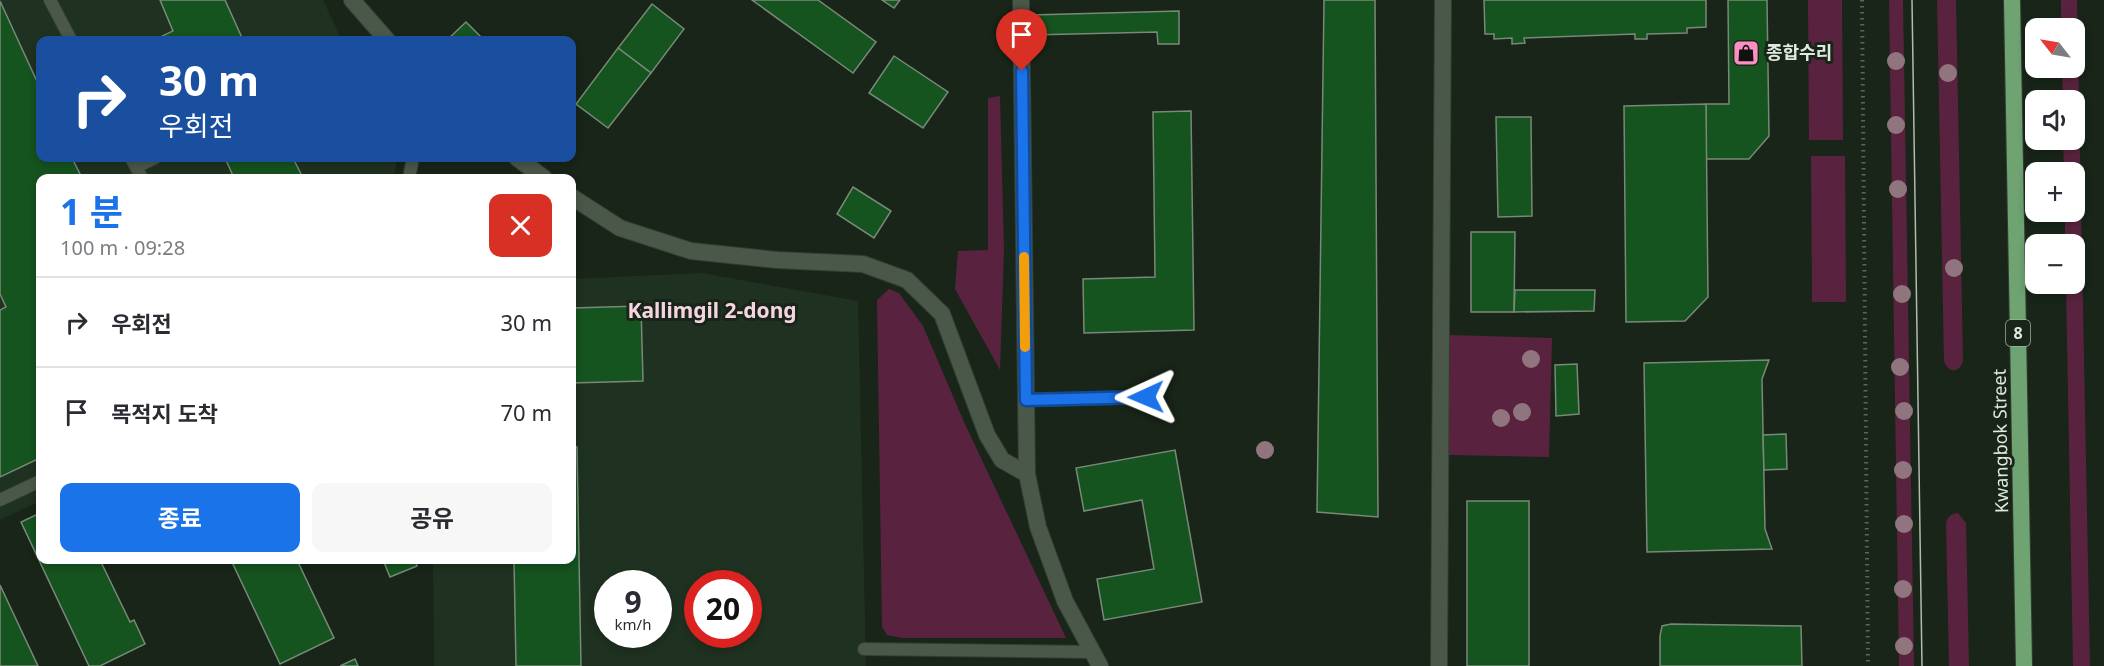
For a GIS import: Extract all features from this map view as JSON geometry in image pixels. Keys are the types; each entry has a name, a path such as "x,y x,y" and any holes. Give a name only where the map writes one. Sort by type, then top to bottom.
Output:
{"highway":[{"name":"Kwangbok Street","path":"2012,0 2024,666"}],"street":[{"path":"352,0 382,36"},
{"path":"1021,0 1027,474 1038,527 1065,601 1096,659"},
{"path":"1439,666 1443,0"},
{"path":"522,162 539,174"},
{"path":"576,200 620,228 692,251 777,260 863,264 907,280 942,315 987,435 1002,460 1027,474"}],"lane":[{"path":"50,0 69,36"},
{"path":"1026,400 1146,397"},
{"path":"0,500 36,483"},
{"path":"864,649 1096,659"}],"path":[{"path":"1862,0 1868,666"}],"shaded area":[{"path":"0,0 323,0 340,36 36,36 36,162 396,162 395,174 36,174 36,503 0,520"},
{"path":"1808,0 1842,0 1843,140 1809,140"},
{"path":"1889,0 1903,0 1914,666 1899,666"},
{"path":"1937,0 1956,0 1963,361 1956,370 1948,368 1944,361"},
{"path":"2061,0 2077,0 2077,18 2061,18"},
{"path":"2062,78 2079,78 2079,90 2063,90"},
{"path":"1000,96 1004,250 1000,370 955,289 958,251 988,250 988,98"},
{"path":"2063,150 2080,150 2080,162 2064,162"},
{"path":"1811,156 1845,156 1846,302 1812,302"},
{"path":"2065,222 2081,222 2082,234 2065,234"},
{"path":"702,273 858,301 866,666 434,666 433,564 576,564 576,279"},
{"path":"889,289 899,293 923,326 964,422 1066,638 903,638 887,635 882,627 877,300"},
{"path":"2066,294 2083,294 2090,666 2073,666"},
{"path":"1450,335 1552,338 1549,457 1448,455"},
{"path":"1958,513 1966,523 1969,666 1949,666 1946,523 1950,516"}],"building":[{"path":"160,0 225,0 241,36 162,36 173,31"},
{"path":"752,0 818,0 876,42 853,73"},
{"path":"882,0 900,0 894,8"},
{"path":"1324,0 1375,0 1378,517 1317,512"},
{"path":"1484,0 1706,0 1706,27 1687,28 1687,33 1647,34 1647,39 1635,39 1635,34 1524,38 1525,43 1512,44 1512,38 1494,39 1494,34 1485,34"},
{"path":"1728,0 1767,0 1769,136 1749,159 1706,159 1706,104 1729,104"},
{"path":"0,1 36,79 36,162 74,162 80,174 36,174 36,460 0,477 0,310 6,307 0,294"},
{"path":"652,4 684,29 651,73 618,48"},
{"path":"1179,11 1179,44 1158,44 1157,32 1032,35 1031,15"},
{"path":"466,22 480,36 451,36"},
{"path":"618,48 651,73 608,128 576,104"},
{"path":"894,56 948,92 923,128 869,93"},
{"path":"1706,104 1708,297 1685,321 1626,322 1624,106"},
{"path":"1191,111 1194,330 1084,333 1083,279 1155,277 1153,112"},
{"path":"1496,117 1531,117 1532,216 1498,217"},
{"path":"227,162 295,162 301,174 232,174"},
{"path":"853,187 891,211 874,238 837,214"},
{"path":"1471,232 1515,232 1514,312 1471,312"},
{"path":"1515,290 1595,290 1594,311 1514,312"},
{"path":"641,306 643,381 576,383 576,308"},
{"path":"1769,360 1762,379 1765,529 1772,549 1647,552 1644,363"},
{"path":"1577,364 1579,414 1556,416 1555,365"},
{"path":"1786,434 1787,469 1764,470 1763,435"},
{"path":"577,447 581,666 516,666 514,564 576,564"},
{"path":"1175,450 1202,602 1104,620 1097,579 1154,569 1142,500 1084,511 1076,468"},
{"path":"1467,501 1529,501 1529,666 1467,666"},
{"path":"36,515 36,554 21,522"},
{"path":"41,564 102,564 130,622 134,620 145,644 100,666 89,666"},
{"path":"233,564 299,564 334,638 280,664"},
{"path":"385,564 416,564 417,566 390,577"},
{"path":"0,585 38,666 0,666"},
{"path":"1671,624 1801,626 1802,666 1660,666 1662,626"},
{"path":"355,659 358,666 340,666"}],"tram line":[{"path":"1912,0 1922,666"}],"slow traffic":[{"path":"1024,257 1025,347"}],"place":[{"name":"종합수리","path":"1746,53"}],"district":[{"name":"Kallimgil 2-dong","path":"712,311"}],"route":[{"path":"1022,71 1026,400 1146,397"}]}
